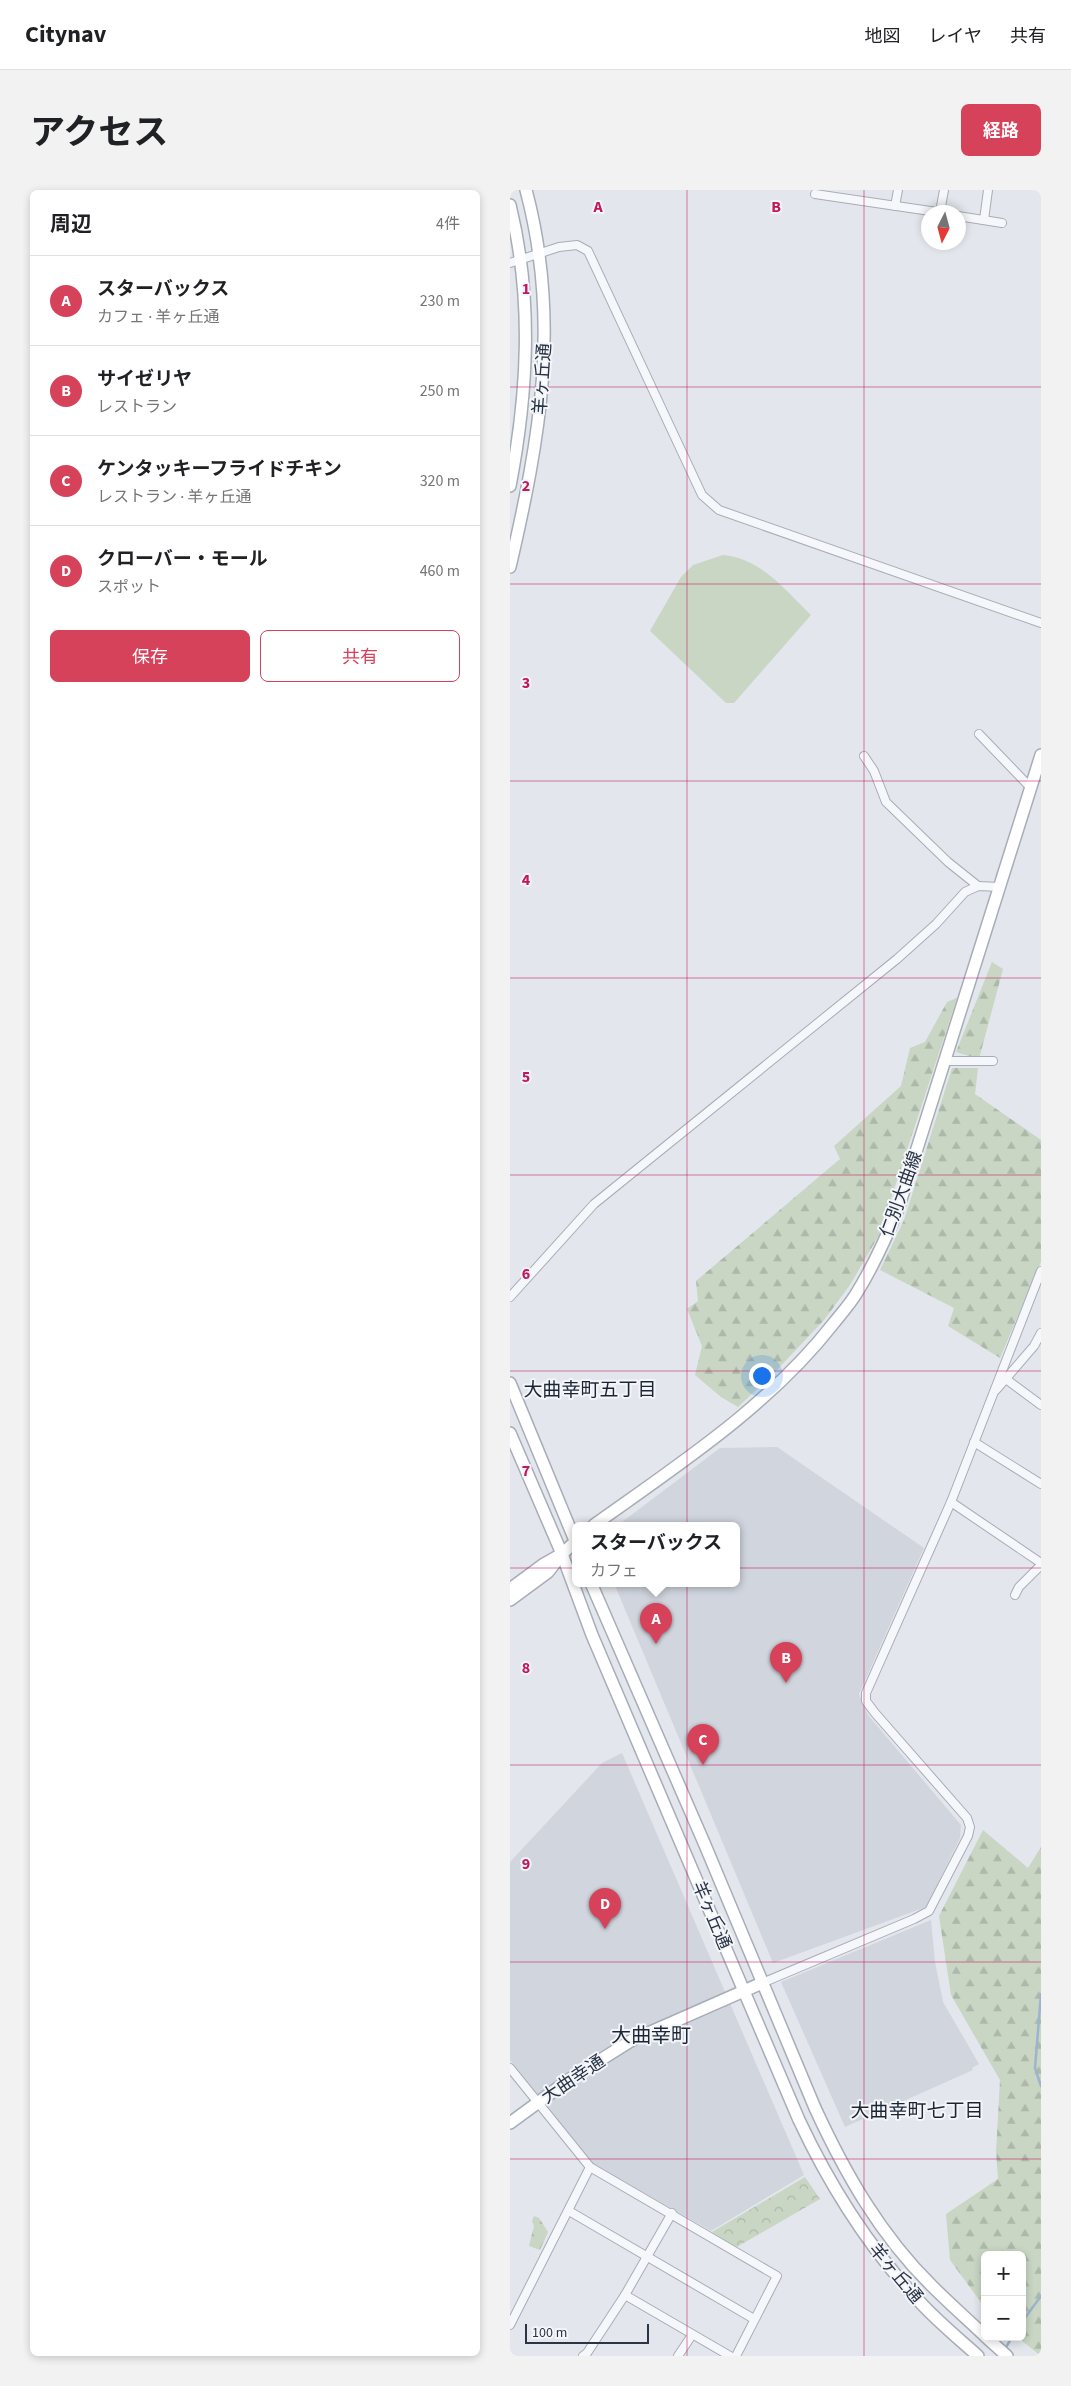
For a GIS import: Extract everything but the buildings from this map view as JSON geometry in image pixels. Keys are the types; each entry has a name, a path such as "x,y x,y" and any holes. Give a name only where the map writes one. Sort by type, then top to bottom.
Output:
{"main road":[{"name":"羊ヶ丘通","path":"510,567 530,482 541,407 545,357 540,253 526,190"},
{"name":"羊ヶ丘通","path":"510,205 515,261 526,319 525,383 520,432 510,486"},
{"name":"仁別大曲線","path":"598,1522 683,1462 766,1395 816,1346 856,1294 898,1209 1041,755"},
{"path":"510,1383 572,1532"},
{"name":"羊ヶ丘通","path":"510,1433 572,1581"},
{"path":"510,1600 548,1572 562,1554 572,1545"},
{"path":"510,1589 544,1564 562,1554"},
{"name":"羊ヶ丘通","path":"574,1587 592,1635 802,2128 818,2161 854,2221 877,2253 919,2302 976,2354"},
{"name":"羊ヶ丘通","path":"593,1587 815,2108 849,2177 871,2212 931,2286 981,2332"},
{"name":"大曲幸通","path":"510,2123 598,2060 642,2035 762,1983"},
{"name":"羊ヶ丘通","path":"991,2341 1007,2356"}],"street":[{"path":"895,206 898,190"},
{"path":"941,205 944,190"},
{"path":"984,220 988,190"},
{"path":"815,194 836,193 921,210"},
{"path":"966,217 1002,223"},
{"path":"515,261 577,245 588,251 702,495 718,510 1041,623"},
{"path":"980,734 1031,788"},
{"path":"864,756 874,771 886,802 948,862 978,886"},
{"path":"510,1297 594,1204 897,959 936,924 965,892 978,886 1000,887"},
{"path":"946,1061 993,1061"},
{"path":"762,1983 914,1919 929,1910 968,1836 970,1827 967,1818 866,1701 866,1694 951,1502 1041,1271"},
{"path":"992,1395 1037,1348 1041,1333"},
{"path":"1006,1379 1041,1405"},
{"path":"974,1442 1041,1484"},
{"path":"951,1502 1041,1564 1019,1587 1015,1594"},
{"path":"510,2068 590,2167 672,2213 777,2276 736,2356"},
{"path":"510,2324 590,2167"},
{"path":"568,2210 754,2320"},
{"path":"587,2355 625,2295 672,2213"},
{"path":"625,2295 730,2356"},
{"path":"678,2356 692,2335"}],"shaded area":[{"path":"777,1447 924,1548 859,1694 868,1715 961,1825 960,1838 926,1907 773,1963 616,1587 740,1587 740,1522 622,1522 720,1448"},
{"path":"622,1753 804,2175 711,2231 593,2164 510,2060 510,1862 602,1763"},
{"path":"931,1920 935,1962 943,2002 979,2064 972,2068 973,2070 845,2127 781,1982"}],"green space":[{"path":"723,555 737,558 761,569 782,586 811,615 734,703 726,703 650,631 681,577 693,565"},
{"path":"992,962 1003,969 979,1059 956,1052"},
{"path":"957,998 879,1235 850,1285 824,1320 774,1373 738,1407 721,1397 695,1375 702,1346 687,1309 698,1301 696,1281 840,1159 834,1146 901,1086 910,1048 925,1042 947,1002"},
{"path":"952,1068 978,1068 975,1094 1041,1140 1041,1262 1000,1358 948,1326 954,1308 880,1270 904,1220"},
{"path":"983,1830 1028,1868 1041,1847 1041,2356 1022,2341 1026,2341 1026,2251 981,2251 981,2303 950,2260 946,2214 998,2179 996,2152 1000,2080 951,1995 939,1916"},
{"path":"805,2177 820,2199 735,2248 712,2232"},
{"path":"534,2216 539,2218 548,2232 540,2250 529,2246 534,2226 532,2221"}],"waterway":[{"path":"1041,1994 1035,2068 1041,2086"},
{"path":"1026,2317 1041,2296"},
{"path":"1005,2349 1010,2341"}],"place":[{"name":"スターバックス","path":"656,1644"},
{"name":"サイゼリヤ","path":"786,1683"},
{"name":"ケンタッキーフライドチキン","path":"703,1765"},
{"name":"クローバー・モール","path":"605,1929"}],"district":[{"name":"大曲幸町五丁目","path":"590,1389"},
{"name":"大曲幸町","path":"651,2035"},
{"name":"大曲幸町七丁目","path":"917,2110"}]}
